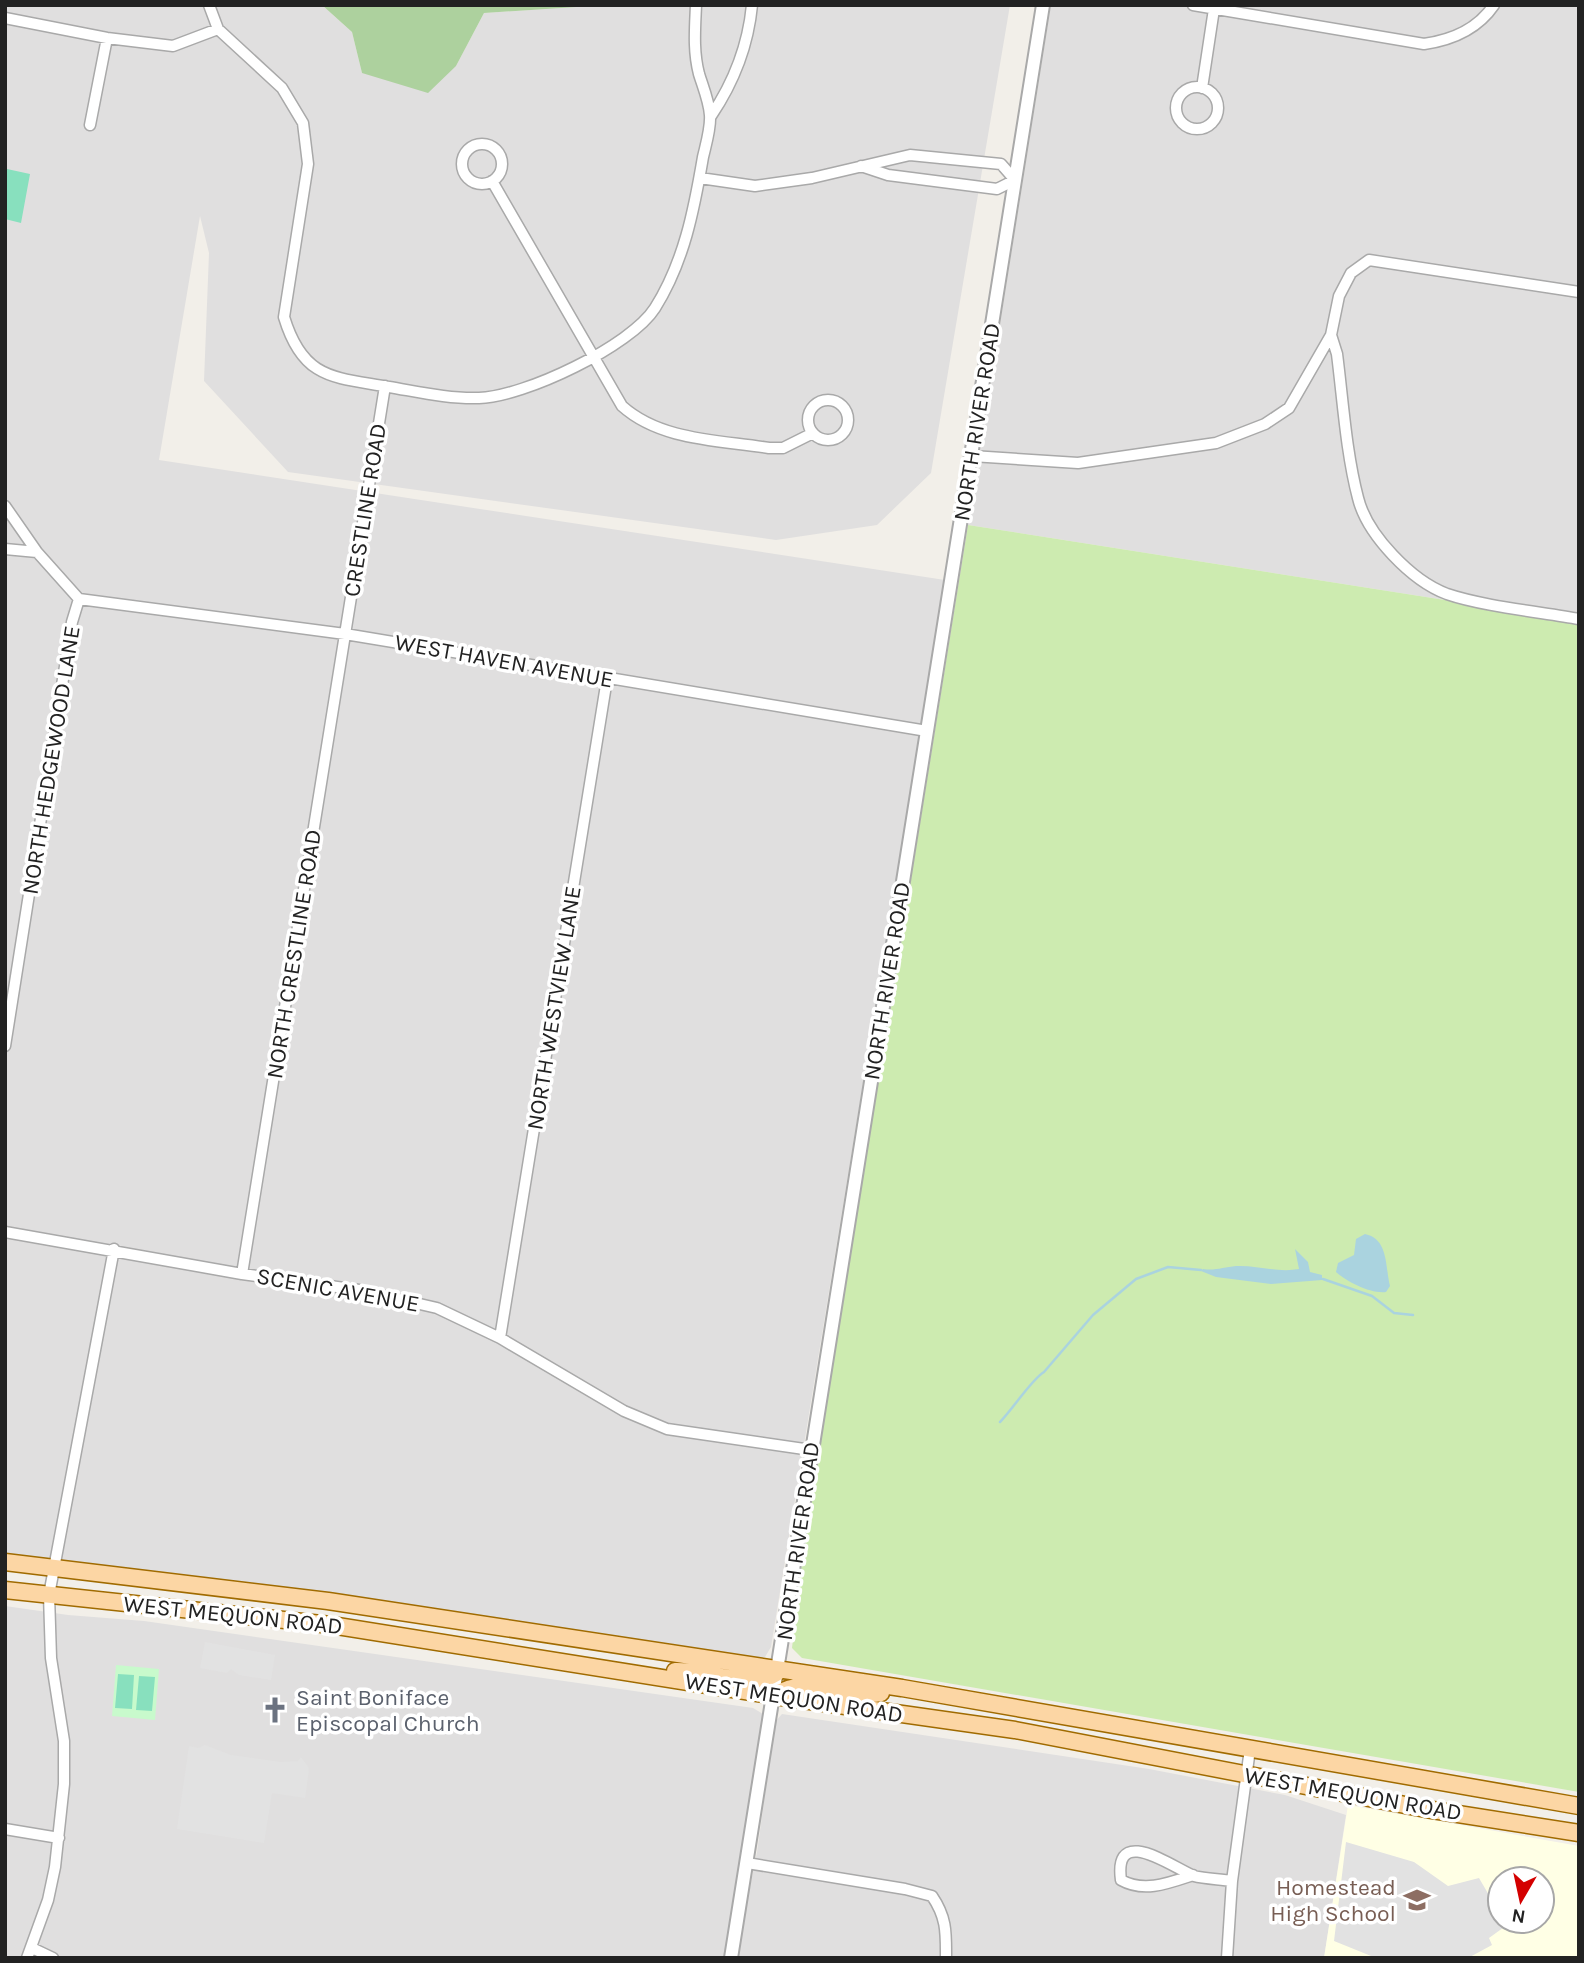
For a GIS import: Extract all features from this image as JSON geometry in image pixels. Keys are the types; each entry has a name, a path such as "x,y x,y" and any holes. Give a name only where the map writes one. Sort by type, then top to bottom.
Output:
{"main road":[{"name":"WEST MEQUON ROAD","path":"5,1562 328,1601 902,1688 1579,1806"},
{"name":"WEST MEQUON ROAD","path":"5,1590 331,1625 775,1696 1015,1730 1426,1809 1579,1833"},
{"path":"641,1675 698,1672 757,1680 768,1679 779,1671"},
{"path":"775,1696 795,1686 876,1694 902,1688"}],"street":[{"path":"209,5 218,29 282,88 303,123 307,164 284,317 292,342 314,367 336,379 445,397 481,398 532,384 593,357 624,338 654,311 677,269 700,178 710,116 695,52 696,5"},
{"path":"710,116 728,91 744,50 752,5"},
{"name":"NORTH RIVER ROAD","path":"731,1958 779,1671 811,1450 1043,5"},
{"path":"1193,5 1424,44 1450,40 1473,27 1494,5"},
{"path":"1202,88 1214,9"},
{"path":"6,19 107,38 173,46 218,29"},
{"path":"90,125 107,38"},
{"path":"1202,88 1213,94 1218,113 1212,124 1192,129 1177,115 1178,100 1188,90 1202,88"},
{"path":"486,144 498,151 502,164 492,181 474,182 465,173 463,161 473,146 486,144"},
{"path":"700,178 755,186 812,178 861,166 909,155 1001,164 1015,180 997,189 888,175 861,166"},
{"path":"492,181 622,406 638,420 665,432 783,448 813,433"},
{"path":"972,456 1078,463 1216,443 1265,424 1289,408 1331,335 1339,296 1351,273 1369,260 1579,292"},
{"path":"1331,335 1337,354 1358,500 1372,527 1419,580 1448,594 1579,619"},
{"name":"CRESTLINE ROAD","path":"345,634 385,386"},
{"path":"827,399 844,407 849,420 844,433 825,440 813,433 809,414 815,404 827,399"},
{"path":"5,506 37,552 79,599"},
{"path":"5,549 37,552"},
{"name":"WEST HAVEN AVENUE","path":"79,599 345,634 927,732"},
{"name":"NORTH HEDGEWOOD LANE","path":"5,1046 69,636 79,599"},
{"name":"NORTH CRESTLINE ROAD","path":"242,1274 345,634"},
{"name":"NORTH WESTVIEW LANE","path":"500,1338 607,679"},
{"name":"SCENIC AVENUE","path":"5,1232 242,1274 359,1290 437,1308 500,1338 624,1411 667,1429 811,1450"},
{"path":"27,1958 48,1900 59,1838 64,1741 51,1658 49,1595 114,1250"},
{"path":"1227,1958 1232,1881 1244,1775 1250,1749"},
{"path":"5,1829 59,1838"},
{"path":"1193,1875 1167,1883 1132,1886 1121,1880 1119,1867 1124,1858 1134,1851 1148,1853 1193,1875 1232,1881"},
{"path":"747,1863 932,1896 943,1912 947,1930 946,1958"},
{"path":"32,1948 52,1958"}],"shaded area":[{"path":"5,5 322,5 352,32 362,73 456,66 484,13 607,5 1010,5 931,473 877,525 776,540 288,472 204,381 209,253 200,216 159,460 945,580 771,1647 765,1657 757,1659 5,1554"},
{"path":"1051,5 1579,5 1579,621 968,525"},
{"path":"5,1606 68,1615 144,1621 753,1708 763,1714 763,1718 725,1958 5,1958"},
{"path":"205,1642 275,1655 271,1680 239,1675 231,1669 227,1673 200,1668"},
{"path":"782,1714 1149,1769 1285,1795 1346,1815 1324,1958 736,1958 757,1852 775,1722"},
{"path":"205,1745 231,1755 282,1762 298,1761 301,1757 309,1768 305,1798 272,1793 264,1843 177,1829 189,1746 199,1748"},
{"name":"Homestead High School","path":"1348,1805 1579,1846 1579,1958 1324,1958"},
{"path":"1346,1842 1414,1862 1448,1886 1479,1878 1486,1890 1486,1935 1493,1935 1489,1938 1492,1945 1468,1958 1376,1958 1334,1941"}],"green space":[{"path":"322,5 607,5 484,13 456,66 428,93 362,73 352,32"},
{"path":"7,169 30,174 21,223 5,219"},
{"path":"968,525 1579,621 1579,1792 802,1658 792,1648 805,1537"},
{"path":"116,1665 159,1669 155,1720 112,1716"},
{"path":"118,1674 134,1675 132,1709 115,1708"},
{"path":"139,1676 155,1677 152,1711 136,1710"}],"water":[{"path":"1365,1234 1373,1237 1382,1248 1390,1286 1386,1292 1359,1286 1336,1272 1338,1263 1354,1255 1356,1239"},
{"path":"1295,1249 1308,1262 1310,1272 1322,1275 1322,1280 1271,1284 1216,1277 1201,1271 1236,1266 1299,1269"}],"waterway":[{"path":"1000,1422 1093,1315 1136,1279 1168,1267 1201,1270"},
{"path":"1323,1279 1372,1296 1394,1313 1413,1315"}],"place":[{"name":"Saint Boniface Episcopal Church","path":"275,1710"},
{"name":"Homestead High School","path":"1417,1900"}]}
